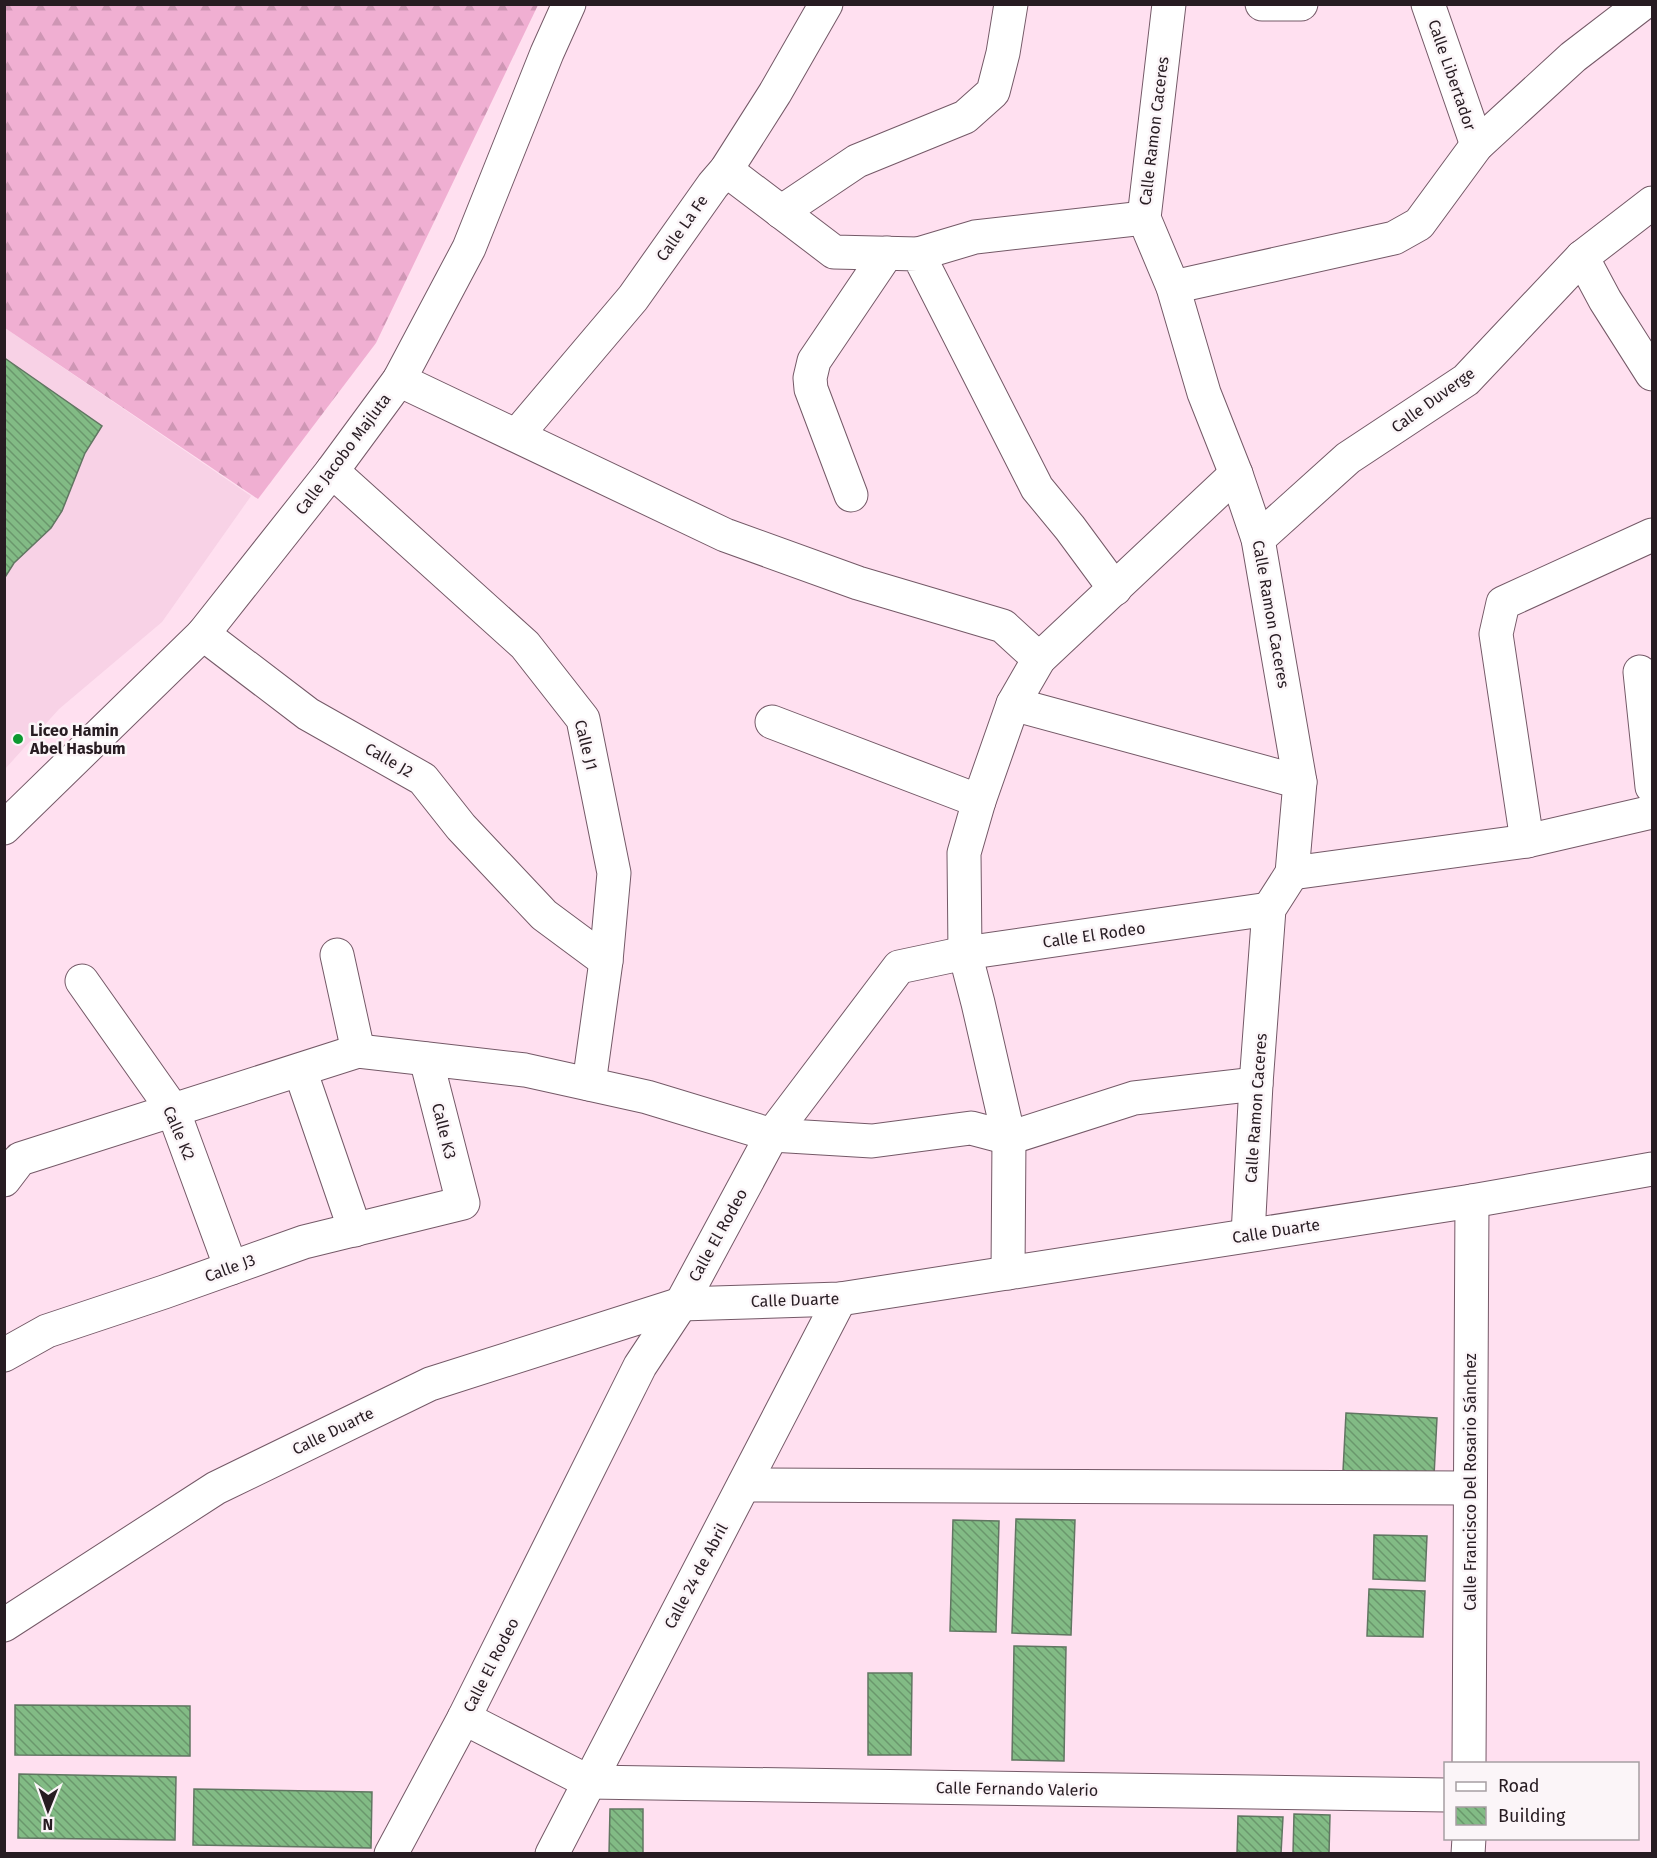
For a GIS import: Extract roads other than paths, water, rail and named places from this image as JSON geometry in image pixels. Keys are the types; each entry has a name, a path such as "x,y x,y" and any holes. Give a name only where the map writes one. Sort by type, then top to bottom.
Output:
{"street":[{"name":"Calle Jacobo Majluta","path":"4,828 203,634 332,471 399,380 469,248 569,4"},
{"name":"Calle La Fe","path":"517,435 633,298 713,184 726,170 775,93 826,4"},
{"path":"781,212 857,161 965,117 993,92 1003,53 1011,4"},
{"name":"Calle Ramon Caceres","path":"1169,4 1144,218 1173,287 1204,393 1236,474 1258,539 1300,782 1292,873 1269,909 1248,1235"},
{"path":"1262,4 1301,4"},
{"name":"Calle Libertador","path":"1428,4 1477,145"},
{"path":"1173,287 1394,238 1419,224 1477,145 1573,57 1642,4"},
{"path":"726,170 834,252 902,254 975,237 1144,218"},
{"name":"Calle Duverge","path":"1258,539 1348,458 1466,380 1582,257 1653,203"},
{"path":"851,495 810,378 814,361 902,254"},
{"path":"902,254 1037,488 1070,528 1114,589"},
{"path":"1582,257 1605,300 1653,374"},
{"path":"399,380 725,535 858,583 1003,626 1039,659"},
{"name":"Calle J1","path":"332,471 525,645 583,719 614,873 606,961 589,1084"},
{"path":"1008,1273 1009,1138 964,953 964,853 979,801 1013,704 1039,659 1236,474"},
{"path":"1527,841 1496,634 1503,603 1653,535"},
{"name":"Calle J2","path":"203,634 308,714 423,779 461,827 544,915 606,961"},
{"path":"1640,672 1653,787"},
{"path":"1013,704 1300,782"},
{"path":"772,722 979,801"},
{"path":"1292,873 1527,841 1653,812"},
{"name":"Calle El Rodeo","path":"391,1854 464,1718 640,1366 681,1304 772,1135 899,967 964,953 1269,909"},
{"path":"337,956 358,1051"},
{"name":"Calle K2","path":"82,981 173,1110 231,1268"},
{"path":"4,1180 20,1158 358,1051 525,1070 647,1097 772,1135 872,1142 971,1128 1009,1138 1134,1098 1256,1084"},
{"name":"Calle K3","path":"426,1059 463,1203"},
{"path":"300,1070 355,1230"},
{"name":"Calle Duarte","path":"4,1625 216,1488 430,1384 681,1304 840,1299 1472,1202 1653,1169"},
{"name":"Calle Francisco Del Rosario Sánchez","path":"1469,1762 1472,1202"},
{"name":"Calle J3","path":"4,1355 47,1331 304,1242 463,1203"},
{"name":"Calle 24 de Abril","path":"552,1854 840,1299"},
{"path":"744,1485 1469,1488"},
{"path":"464,1718 589,1782"},
{"name":"Calle Fernando Valerio","path":"589,1782 1444,1795"}],"place":[{"name":"Liceo Hamin Abel Hasbum","path":"18,739"}]}
